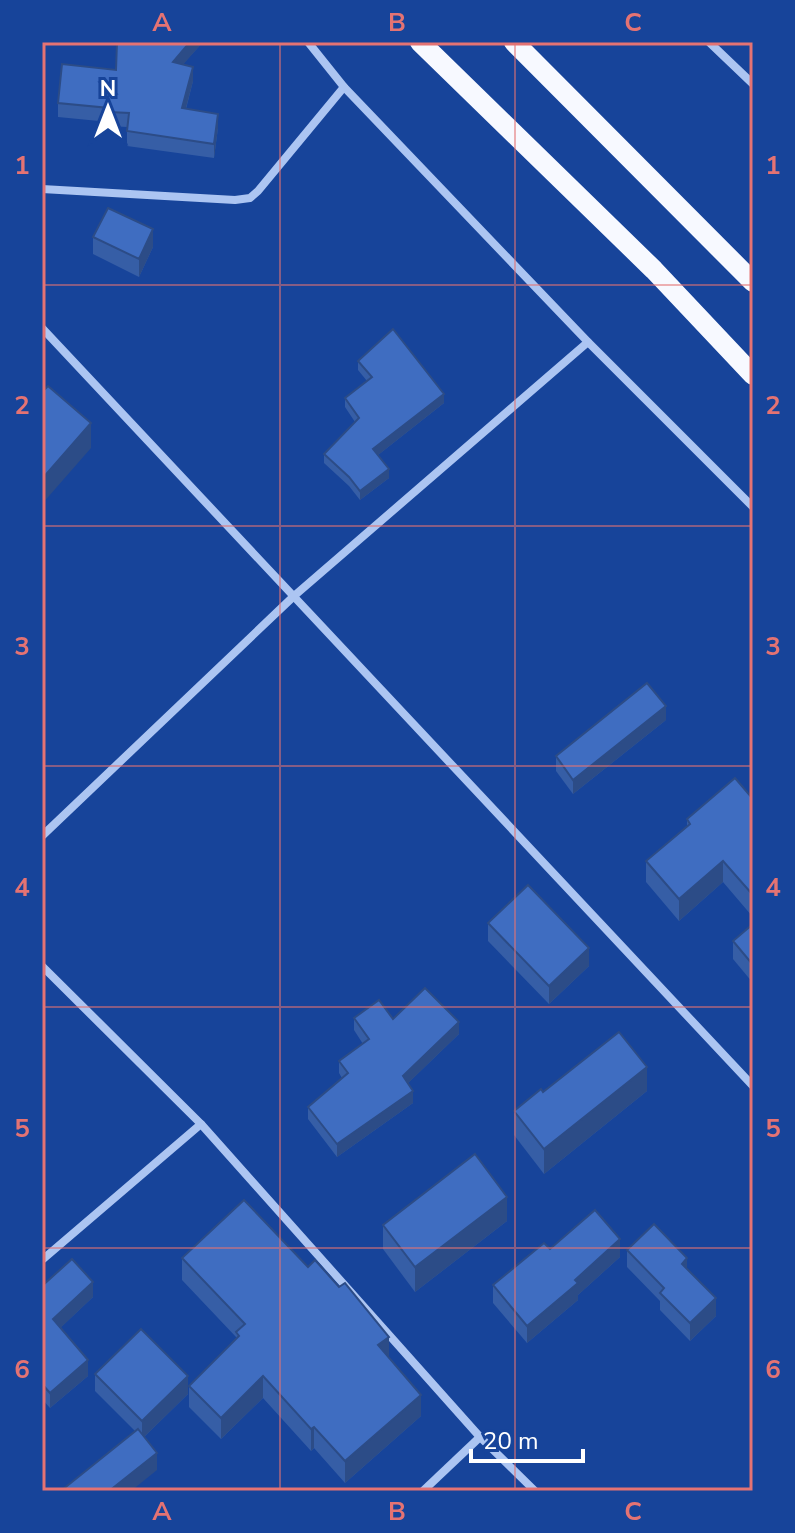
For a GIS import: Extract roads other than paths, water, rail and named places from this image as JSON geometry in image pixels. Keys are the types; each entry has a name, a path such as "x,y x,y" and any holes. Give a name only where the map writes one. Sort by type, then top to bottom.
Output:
{"main road":[{"path":"420,42 654,270 753,375"},
{"path":"514,42 753,282"}],"street":[{"path":"308,42 344,87 588,342 753,507"},
{"path":"709,42 753,84"},
{"path":"42,189 235,200 250,198 266,183 344,87"},
{"path":"42,328 753,1086"},
{"path":"42,836 294,596 588,342"},
{"path":"42,966 201,1124 480,1437 535,1491"},
{"path":"42,1260 201,1124"},
{"path":"423,1491 480,1437"}]}
